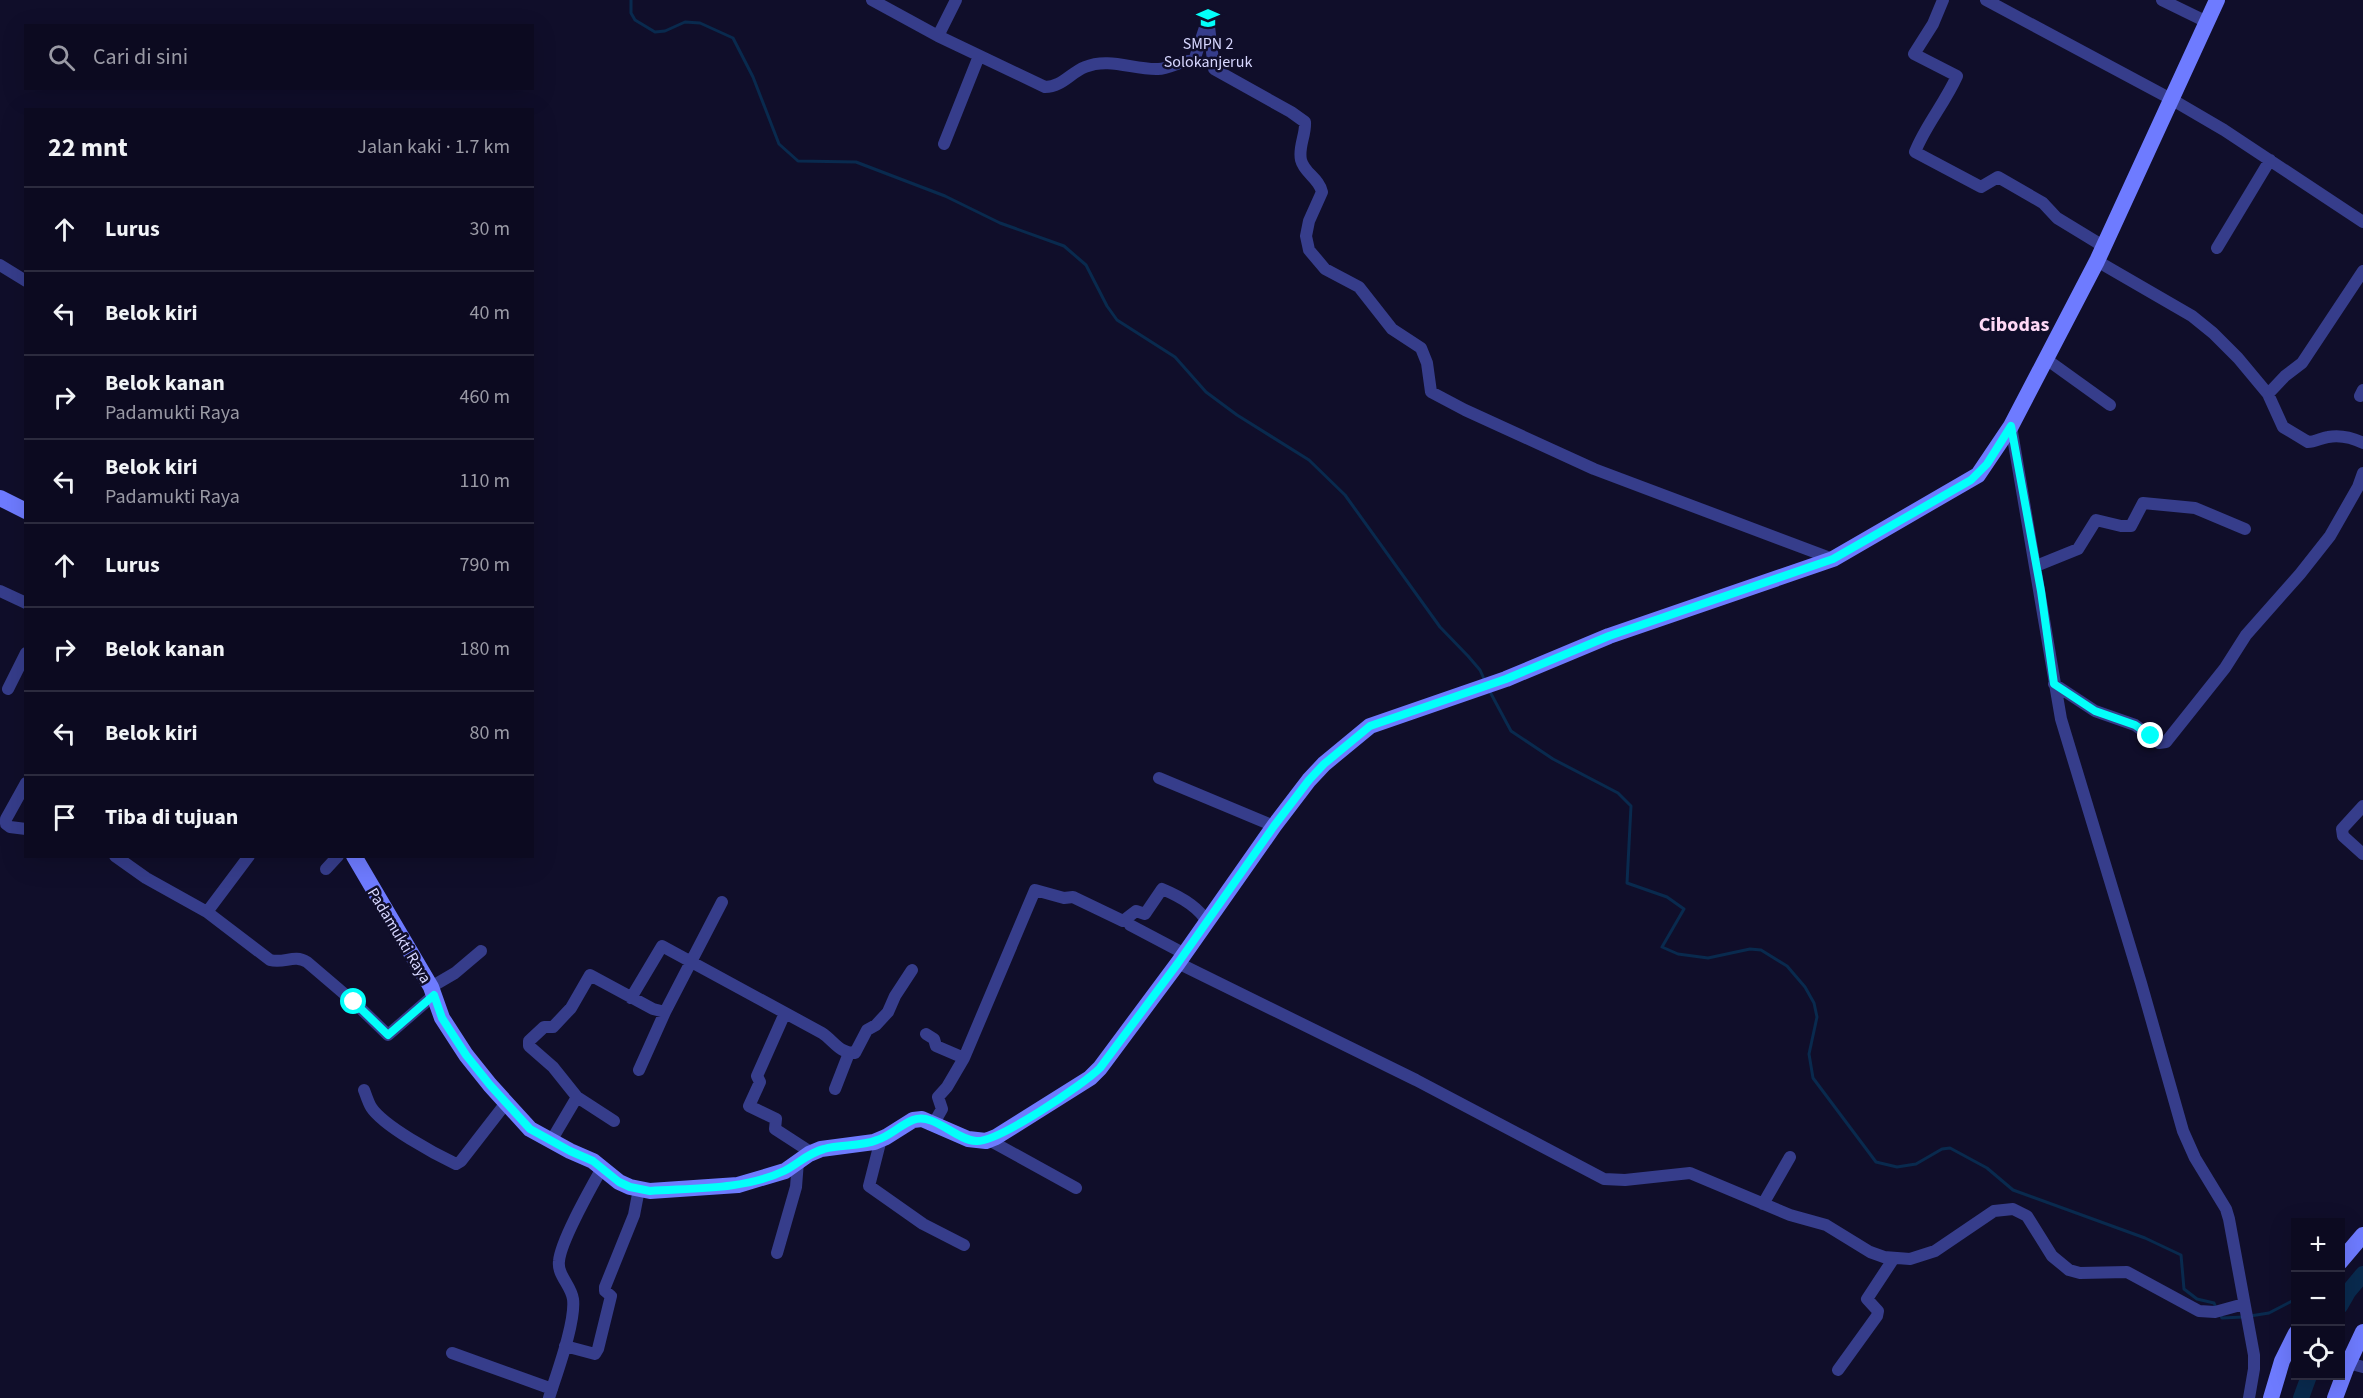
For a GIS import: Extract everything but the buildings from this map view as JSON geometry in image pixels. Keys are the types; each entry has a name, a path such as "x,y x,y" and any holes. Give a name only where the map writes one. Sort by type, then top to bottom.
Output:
{"street":[{"path":"872,0 938,36 1045,87 1053,87 1083,67 1095,64 1161,69 1185,61 1194,61 1208,18 1214,69 1305,122 1305,132 1300,149 1301,162 1318,183 1322,192 1306,236 1309,250 1325,269 1359,287 1392,329 1421,348 1427,363 1431,392 1457,407 1594,469 1833,559"},
{"path":"938,36 956,0"},
{"path":"1943,0 1933,24 1914,54 1957,76 1948,97 1915,152 1981,187 1998,177 2043,203 2056,218 2100,254 2192,316 2213,333 2238,358 2268,394 2283,427 2302,440 2314,442 2339,436 2353,438 2363,443"},
{"path":"1986,0 2171,99 2270,160 2319,195 2363,222"},
{"path":"2162,0 2207,22"},
{"path":"988,1140 1090,1078 1112,1053 1181,959 1274,826 1324,764 1370,726 1506,679 1609,636 1833,559 1971,480 1987,464 2011,426 2100,254 2217,0"},
{"path":"944,144 979,56"},
{"path":"2217,248 2270,160"},
{"path":"0,265 24,280"},
{"path":"2268,394 2285,376 2302,363 2363,271"},
{"path":"2046,359 2110,405"},
{"path":"2011,426 2054,684 2082,791 2141,983 2183,1131 2195,1158 2221,1199 2229,1219 2254,1355 2249,1398"},
{"path":"2054,684 2095,711 2135,725 2159,743 2166,742 2225,668 2246,635 2330,536 2358,487 2363,473"},
{"path":"0,498 24,510"},
{"path":"2036,566 2078,549 2096,520 2131,526 2144,503 2195,508 2245,529"},
{"path":"0,591 24,602"},
{"path":"8,689 24,656"},
{"path":"1159,778 1274,826"},
{"path":"24,787 3,824 24,829"},
{"path":"2363,806 2342,829 2343,836 2363,854"},
{"path":"118,858 146,878 207,912 270,960 276,962 298,958 307,962 388,1035 432,991 481,951"},
{"path":"207,912 248,858"},
{"path":"326,869 336,858"},
{"name":"Padamukti Raya","path":"355,858 432,991 442,1018 466,1055 530,1129 551,1142 585,1156 619,1182 650,1191 738,1185 785,1171 805,1157 838,1146 881,1139 913,1120 922,1119 934,1123 968,1139 988,1140"},
{"path":"934,1123 942,1109 938,1097 947,1087 964,1058 1036,889 1064,898 1073,897 1123,921 1136,911 1145,914 1162,889 1180,896 1204,916 1207,922"},
{"path":"639,1070 665,1012 722,902"},
{"path":"1130,925 1181,959 1604,1179 1625,1180 1690,1173 1790,1215 1826,1225 1870,1252 1894,1258 1910,1259 1926,1255 1956,1238 1986,1215 2001,1209 2013,1209 2026,1216 2052,1256 2068,1270 2080,1273 2125,1271 2199,1311 2215,1312 2244,1304"},
{"path":"632,998 661,946 824,1034 834,1045 849,1053 855,1053 867,1029 876,1025 887,1014 895,996 912,970"},
{"path":"615,1121 577,1097 555,1070 529,1046 529,1042 543,1028 553,1027 568,1012 590,975 652,1009 665,1012"},
{"path":"777,1253 805,1157 775,1130 777,1119 749,1106 760,1083 757,1076 785,1013"},
{"path":"926,1034 934,1039 936,1046 964,1058"},
{"path":"835,1089 849,1053"},
{"path":"364,1090 370,1107 376,1114 403,1133 456,1164 461,1161 506,1103"},
{"path":"551,1142 577,1097"},
{"path":"881,1139 869,1186 929,1228 964,1245"},
{"path":"988,1140 1076,1188"},
{"path":"1763,1204 1790,1157"},
{"path":"452,1353 550,1394 566,1346 574,1304 573,1296 560,1271 559,1260 584,1202 602,1168"},
{"path":"566,1346 595,1354 598,1349 611,1296 605,1291 605,1287 634,1215 639,1189"},
{"path":"2345,1256 2363,1235"},
{"path":"1838,1370 1876,1316 1878,1311 1867,1299 1894,1258"},
{"path":"2335,1398 2363,1332"},
{"path":"2271,1398 2291,1348"}],"waterway":[{"path":"631,0 631,13 635,20 655,32 665,31 685,22 700,23 733,38 753,77 779,144 798,161 856,162 945,196 1000,223 1064,246 1086,265 1107,306 1117,320 1175,357 1206,392 1237,415 1309,460 1345,495 1440,627 1480,670 1485,681"},
{"path":"1489,690 1511,731 1553,759 1618,793 1631,806 1627,883 1667,897 1684,909 1662,947 1678,954 1708,958 1750,949 1761,950 1787,966 1805,987 1814,1003 1817,1017 1809,1054 1813,1078 1876,1162 1897,1167 1916,1164 1942,1149 1950,1148 1987,1168 2013,1190 2145,1238 2181,1255 2184,1289 2197,1299 2214,1303 2216,1308"},
{"path":"2345,1297 2363,1274"},
{"path":"2250,1316 2269,1313 2291,1302"},
{"path":"2219,1313 2222,1318 2243,1317"},
{"path":"2301,1398 2308,1380"}],"place":[{"name":"SMPN 2 Solokanjeruk","path":"1208,18"}],"district":[{"name":"Cibodas","path":"2014,324"}],"route":[{"path":"354,1002 389,1035 434,995 442,1018 466,1055 530,1129 570,1151 585,1156 619,1182 639,1189 650,1191 738,1185 785,1171 809,1154 821,1149 874,1142 913,1120 922,1119 968,1139 986,1141 1090,1078 1100,1068 1309,780 1324,764 1370,726 1506,679 1609,636 1833,559 1978,475 2011,426 2041,591 2054,684 2095,711 2135,725 2151,736"}]}
